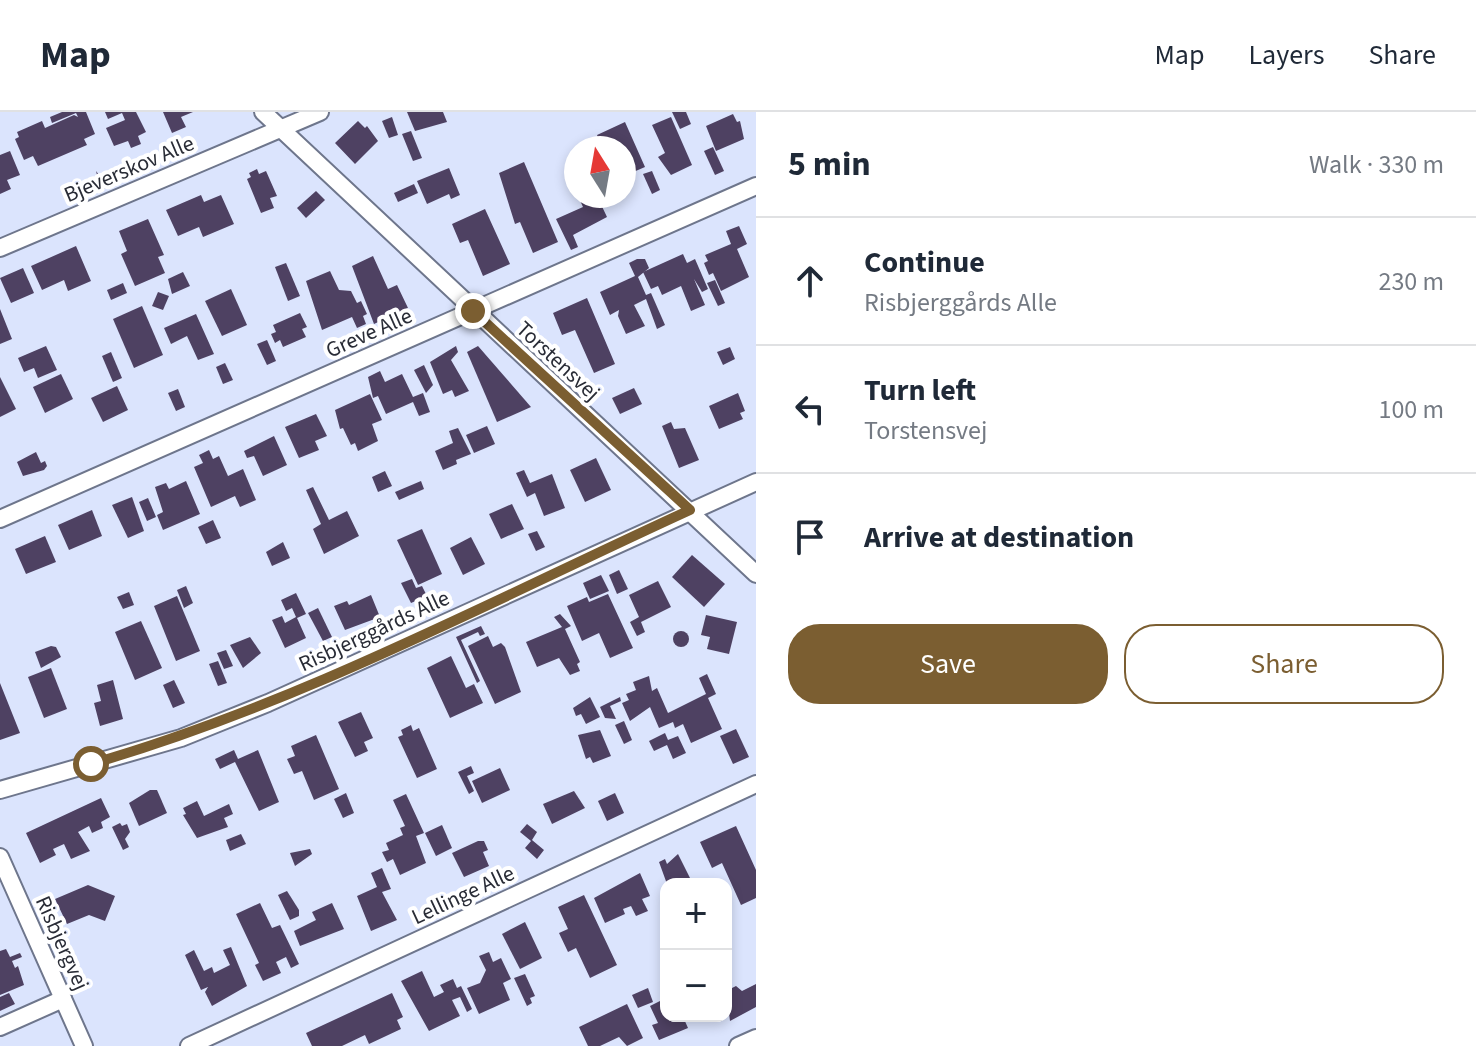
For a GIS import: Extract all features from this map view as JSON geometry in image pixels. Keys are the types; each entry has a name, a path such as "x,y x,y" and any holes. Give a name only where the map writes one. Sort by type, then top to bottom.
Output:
{"street":[{"name":"Torstensvej","path":"263,112 756,574"},
{"name":"Bjeverskov Alle","path":"0,248 320,112"},
{"name":"Greve Alle","path":"0,519 756,186"},
{"name":"Risbjerggårds Alle","path":"0,790 181,738 268,703 756,482"},
{"name":"Lellinge Alle","path":"189,1046 756,784"},
{"name":"Risbjergvej","path":"0,857 84,1046"},
{"path":"0,1027 63,999"},
{"path":"738,1046 756,1038"}],"building":[{"path":"62,112 86,112 95,134 84,139 87,145 38,166 33,156 24,160 15,139 19,137 17,132 42,121 45,128 74,115 78,117 76,113 52,123 50,117"},
{"path":"105,112 136,112 146,132 138,136 141,144 131,148 128,141 114,146 106,128 125,120 122,113 108,119"},
{"path":"163,112 193,112 181,117 186,127 172,133"},
{"path":"407,112 443,112 447,122 415,131"},
{"path":"672,112 686,112 691,124 680,129"},
{"path":"733,114 737,122 740,121 744,139 716,151 706,126"},
{"path":"392,117 398,135 389,138 382,121"},
{"path":"671,117 692,165 671,175 658,157 665,153 652,125"},
{"path":"358,121 365,128 367,126 378,141 355,164 335,143"},
{"path":"625,122 631,136 597,136"},
{"path":"411,131 422,158 413,161 402,134"},
{"path":"636,147 645,167 636,171"},
{"path":"713,147 724,171 715,175 704,151"},
{"path":"10,151 20,175 7,180 11,189 0,194 0,155"},
{"path":"524,162 558,242 533,253 520,222 515,224 499,173"},
{"path":"449,168 460,195 451,199 449,194 427,204 417,181"},
{"path":"257,169 259,174 266,171 277,196 270,198 274,208 261,213 247,179 251,177 249,173"},
{"path":"96,171 108,187 92,194 89,187 99,183"},
{"path":"652,171 660,190 652,194 643,174"},
{"path":"414,184 418,193 398,202 394,193"},
{"path":"316,191 325,200 306,218 297,208"},
{"path":"201,195 204,202 221,195 234,224 203,237 199,227 178,236 166,210"},
{"path":"581,208 603,208 607,217 573,235 578,247 571,250 556,219"},
{"path":"485,209 510,264 483,276 468,240 460,243 452,224"},
{"path":"148,219 164,255 158,257 165,273 135,286 121,254 127,251 119,231"},
{"path":"739,226 747,244 737,249 749,277 721,291 713,273 709,275 704,263 708,261 705,255 731,244 726,231"},
{"path":"76,246 91,281 68,291 64,280 42,290 31,266"},
{"path":"683,254 687,263 695,259 708,289 702,292 694,279 705,305 691,311 681,286 662,295 658,286 651,289 643,272"},
{"path":"373,256 388,289 397,285 408,308 374,324 352,266"},
{"path":"645,259 649,268 638,277 646,295 651,293 665,325 657,329 646,299 634,305 645,326 626,334 618,316 619,310 610,315 600,292 635,276 629,263"},
{"path":"286,263 300,296 288,301 275,267"},
{"path":"23,268 34,293 11,303 0,278"},
{"path":"330,271 339,290 351,291 357,303 361,301 367,314 363,316 366,324 357,328 352,317 322,330 306,281"},
{"path":"183,272 190,286 172,294 168,279"},
{"path":"715,280 725,303 718,306 707,283"},
{"path":"123,283 127,293 111,300 107,290"},
{"path":"231,289 247,325 222,336 205,301"},
{"path":"158,292 169,296 163,310 152,306"},
{"path":"587,298 615,364 594,373 575,330 562,335 553,313"},
{"path":"142,306 163,355 134,368 113,319"},
{"path":"0,309 12,339 0,344"},
{"path":"300,313 307,327 302,329 306,337 283,347 280,340 275,343 271,334 276,332 273,325"},
{"path":"196,314 214,354 198,360 187,336 171,344 164,328"},
{"path":"267,340 276,361 267,365 257,344"},
{"path":"46,346 57,370 38,378 34,368 24,372 18,358"},
{"path":"456,346 458,352 451,360 469,391 455,397 452,390 443,394 430,362"},
{"path":"478,346 531,407 497,422 467,352"},
{"path":"730,347 735,359 723,365 717,352"},
{"path":"111,352 122,378 113,382 102,356"},
{"path":"225,363 233,380 223,384 216,367"},
{"path":"424,365 433,385 426,393 414,370"},
{"path":"380,371 385,382 402,374 413,397 423,393 430,412 419,416 413,402 386,414 378,396 373,398 368,377"},
{"path":"61,374 73,399 45,413 33,387"},
{"path":"0,377 16,409 0,417"},
{"path":"117,386 128,410 103,422 91,398"},
{"path":"634,388 642,404 620,414 612,398"},
{"path":"178,389 185,407 176,411 168,393"},
{"path":"738,393 745,411 740,413 743,419 719,429 709,406"},
{"path":"370,394 382,420 372,424 378,441 358,451 355,443 351,445 343,428 340,429 335,410"},
{"path":"316,414 327,436 315,441 319,450 299,458 285,427"},
{"path":"671,422 674,429 685,428 699,460 679,468 662,426"},
{"path":"487,426 495,444 474,453 466,435"},
{"path":"458,428 471,454 443,470 435,451 453,443 449,431"},
{"path":"274,436 287,465 263,476 254,456 247,458 244,451"},
{"path":"209,450 213,459 219,456 228,476 243,469 256,500 240,507 235,496 211,507 194,467 203,463 199,455"},
{"path":"36,452 41,463 45,461 47,466 44,470 23,476 17,462"},
{"path":"596,458 611,490 585,502 570,470"},
{"path":"524,470 530,483 552,474 565,508 544,516 535,493 527,497 516,473"},
{"path":"385,471 392,486 378,492 372,477"},
{"path":"186,481 200,514 163,530 157,515 163,512 155,487 166,483 169,489"},
{"path":"421,481 424,489 399,500 395,492"},
{"path":"313,487 329,520 347,511 359,536 324,554 313,529 321,524 306,490"},
{"path":"132,497 144,531 128,538 112,505"},
{"path":"148,498 156,517 147,521 139,502"},
{"path":"512,504 524,529 501,539 489,514"},
{"path":"92,510 102,536 69,550 58,525"},
{"path":"213,520 221,538 206,544 198,527"},
{"path":"422,529 442,574 418,585 397,540"},
{"path":"537,531 545,547 536,551 528,534"},
{"path":"45,536 56,562 26,574 15,549"},
{"path":"471,537 485,564 463,575 450,548"},
{"path":"283,542 290,558 272,566 266,552"},
{"path":"692,555 725,584 704,607 672,577"},
{"path":"619,570 628,589 617,594 609,575"},
{"path":"601,575 609,591 590,599 583,583"},
{"path":"412,579 416,588 422,586 427,596 411,603 401,583"},
{"path":"658,581 671,607 641,622 645,632 637,636 630,622 639,617 629,595"},
{"path":"186,586 193,603 184,608 177,590"},
{"path":"129,592 134,605 123,609 117,597"},
{"path":"296,593 306,614 297,618 306,638 285,648 272,620 282,616 285,623 296,617 292,608 286,611 281,600"},
{"path":"608,594 633,648 610,658 599,633 582,641 567,606 587,597 589,602"},
{"path":"371,595 380,617 345,630 334,606 347,601 349,605"},
{"path":"177,596 200,651 176,661 154,606"},
{"path":"318,608 332,637 323,641 308,613"},
{"path":"560,614 571,626 565,629 580,662 577,664 580,671 570,675 559,658 537,667 526,642 562,627 554,617"},
{"path":"706,615 737,622 729,654 707,649 710,637 701,635"},
{"path":"141,621 162,668 135,680 115,632"},
{"path":"481,626 485,634 480,636 478,632 461,640 480,681 477,683 456,637"},
{"path":"681,631 689,639 681,647 673,639"},
{"path":"488,636 493,647 501,643 505,647 521,692 495,704 468,646"},
{"path":"250,637 261,653 243,668 230,645"},
{"path":"56,647 61,657 41,668 35,652"},
{"path":"226,650 233,666 224,669 217,653"},
{"path":"451,656 466,688 474,684 483,703 450,718 427,668"},
{"path":"218,661 227,683 218,686 209,664"},
{"path":"51,668 67,709 44,718 28,677"},
{"path":"707,674 716,694 708,698 722,729 691,743 683,724 675,728 673,722 659,728 650,707 630,721 622,703 629,700 626,694 636,690 633,682 649,676 652,691 657,688 668,713 706,694 699,678"},
{"path":"113,680 123,719 100,726 94,703 101,701 97,685"},
{"path":"174,680 185,703 173,708 163,685"},
{"path":"0,683 20,733 0,740"},
{"path":"590,697 600,717 586,724 581,714 576,716 573,708"},
{"path":"620,697 621,701 610,706 616,719 605,718 600,707"},
{"path":"361,712 373,738 364,742 368,751 355,757 338,722"},
{"path":"624,721 632,740 624,744 615,725"},
{"path":"411,725 413,731 419,728 437,769 417,778 398,737 403,735 401,730"},
{"path":"736,729 749,757 733,764 720,736"},
{"path":"600,730 611,756 593,763 590,757 586,759 578,735"},
{"path":"665,733 668,740 678,736 686,753 673,759 667,745 654,751 649,741"},
{"path":"316,735 339,789 314,800 302,771 294,774 287,759 295,756 291,746"},
{"path":"234,750 238,759 258,750 279,802 259,811 235,762 220,769 215,759"},
{"path":"471,766 474,773 467,776 474,791 469,794 458,772"},
{"path":"500,768 510,790 482,803 472,781"},
{"path":"150,790 157,790 167,813 139,826 129,803"},
{"path":"574,791 585,808 552,824 543,804"},
{"path":"346,793 354,813 343,818 334,799"},
{"path":"615,793 624,813 607,821 598,801"},
{"path":"406,794 424,833 416,836 426,863 400,875 393,859 387,862 382,852 389,850 386,843 403,835 400,828 405,826 393,800"},
{"path":"101,798 110,817 101,822 103,828 92,833 89,826 78,832 90,851 71,859 64,844 53,849 56,855 40,863 26,833"},
{"path":"197,801 204,816 229,804 233,814 224,818 228,827 197,838 183,815 186,814 183,808"},
{"path":"120,823 122,826 127,824 130,832 125,839 129,847 123,850 112,827"},
{"path":"527,824 537,832 532,840 544,850 537,859 525,848 531,841 520,832"},
{"path":"442,825 452,848 436,856 425,833"},
{"path":"736,826 756,870 756,898 741,905 732,878 729,878 722,863 712,868 700,842"},
{"path":"241,834 246,844 230,851 226,840"},
{"path":"484,841 488,850 483,852 489,866 464,877 452,853"},
{"path":"310,849 312,854 295,866 290,853"},
{"path":"678,854 690,878 665,878 659,862 665,859 667,864"},
{"path":"382,868 391,889 382,892 397,920 371,931 357,896 377,887 371,873"},
{"path":"640,873 650,896 642,899 648,911 636,916 631,906 623,909 625,914 605,923 594,898"},
{"path":"88,885 115,896 105,921 89,915 67,924 55,899"},
{"path":"287,891 299,910 299,916 290,920 278,895"},
{"path":"584,895 617,965 590,978 576,948 568,952 559,933 568,929 558,907"},
{"path":"260,903 272,928 280,925 299,964 291,968 286,957 276,962 281,973 263,981 255,965 259,963 236,914"},
{"path":"332,903 344,929 300,946 294,931 316,920 312,912"},
{"path":"525,922 542,958 520,969 502,934"},
{"path":"231,947 247,986 212,1006 205,992 208,987 201,990 185,955 194,950 204,971 212,967 214,973 230,965 223,950"},
{"path":"6,949 10,957 20,953 22,957 12,961 15,968 18,966 24,985 0,995 0,951"},
{"path":"489,952 493,962 501,958 511,979 503,983 510,1000 479,1014 467,988 480,983 486,970 479,956"},
{"path":"422,971 434,997 444,992 440,985 453,979 457,988 461,986 472,1009 467,1012 460,997 452,1000 460,1016 429,1031 401,981"},
{"path":"525,974 535,996 530,998 532,1003 527,1006 514,978"},
{"path":"756,984 756,1007 732,1020 732,988 736,986 742,991"},
{"path":"648,988 653,1002 638,1008 632,995"},
{"path":"9,993 15,1004 0,1011 0,997"},
{"path":"392,993 403,1017 397,1020 401,1029 369,1044 365,1035 342,1046 312,1046 306,1033"},
{"path":"660,1001 660,1022 685,1022 688,1028 659,1040 652,1025 658,1023 650,1006"},
{"path":"627,1004 643,1038 627,1046 619,1037 600,1046 588,1046 579,1027"}],"route":[{"path":"91,764 181,738 285,696 690,510 626,455 473,311"}]}
